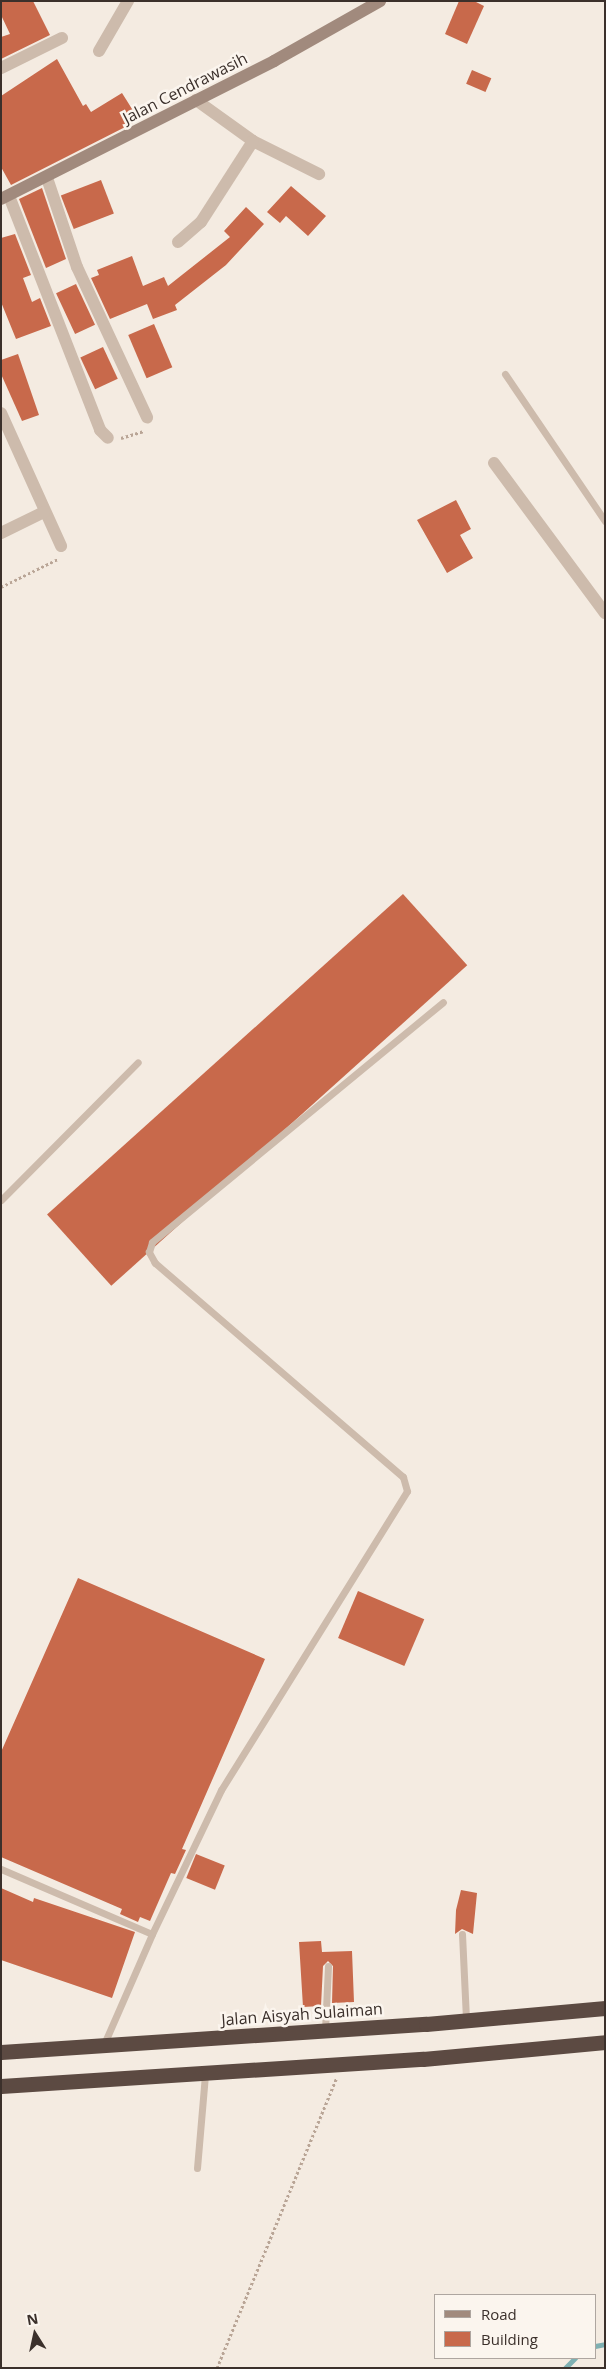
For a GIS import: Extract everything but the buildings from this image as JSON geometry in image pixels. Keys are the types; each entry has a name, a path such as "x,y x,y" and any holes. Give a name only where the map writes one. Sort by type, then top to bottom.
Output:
{"highway":[{"name":"Jalan Aisyah Sulaiman","path":"1,2052 466,2020 605,2008"},
{"path":"1,2086 205,2074 605,2042"}],"street":[{"path":"99,51 128,1"},
{"name":"Jalan Cendrawasih","path":"5,198 196,100 380,1"},
{"path":"1,68 62,38"},
{"path":"196,100 253,141 319,174"},
{"path":"178,242 201,222 253,141"},
{"path":"47,178 77,267 147,417"},
{"path":"5,198 100,430 108,438"},
{"path":"1,413 44,512 61,546"},
{"path":"494,463 605,613"},
{"path":"1,533 44,512"}],"lane":[{"path":"505,374 605,521"},
{"path":"103,2046 152,1934 221,1790 401,1504 407,1490 403,1477 155,1263 149,1252 159,1236 443,1002"},
{"path":"1,1200 138,1062"},
{"path":"1,1869 152,1934"},
{"path":"462,1934 466,2020"},
{"path":"325,2030 328,1966"},
{"path":"197,2168 205,2074"}],"path":[{"path":"108,438 144,431 148,427 147,417"},
{"path":"1,587 60,558 63,554 61,546"},
{"path":"217,2368 342,2064"}],"waterway":[{"path":"596,2346 605,2344"},
{"path":"565,2368 574,2359"}]}
